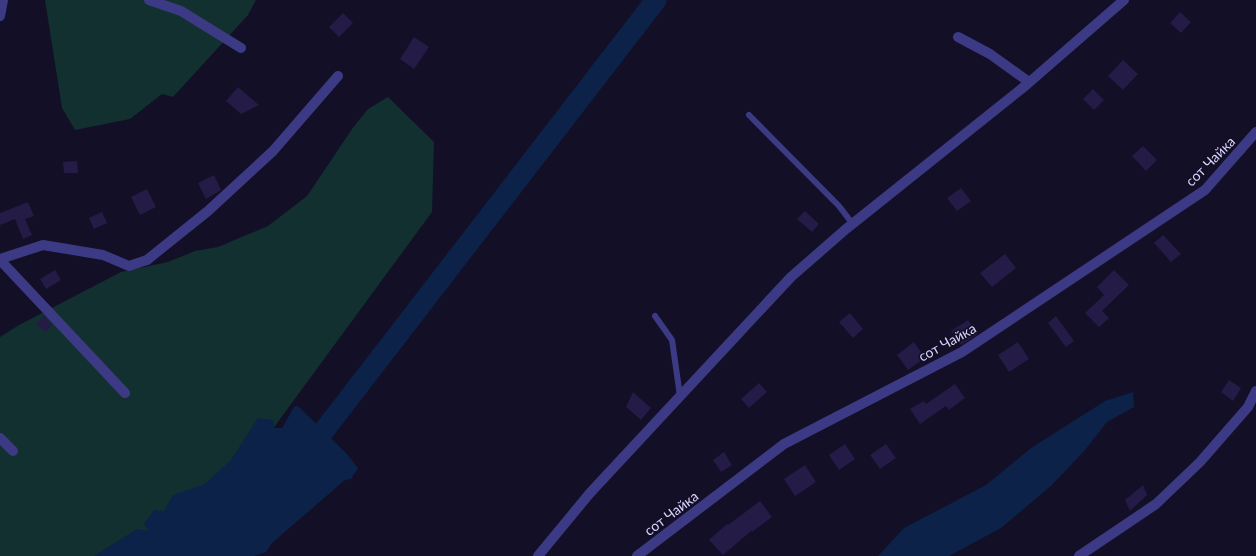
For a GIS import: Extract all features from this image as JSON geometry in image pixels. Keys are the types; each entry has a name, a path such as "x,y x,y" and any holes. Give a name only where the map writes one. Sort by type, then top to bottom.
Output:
{"street":[{"path":"0,16 3,0"},
{"path":"149,0 181,11 241,48"},
{"path":"538,556 590,493 791,277 852,223 1029,82 1115,4 1124,0"},
{"path":"958,37 990,54 1029,82"},
{"path":"126,393 0,260 43,245 103,255 129,266 147,260 208,211 273,151 338,76"},
{"name":"сот Чайка","path":"637,556 784,444 962,352 1205,190 1256,132"},
{"path":"1079,556 1156,504 1200,462 1248,407 1256,391"},
{"path":"0,438 13,451"}],"lane":[{"path":"749,115 839,206 852,223"},
{"path":"655,316 672,340 680,396"}],"green space":[{"path":"45,0 256,0 248,15 173,97 162,94 130,119 75,130 62,108"},
{"path":"388,97 434,142 432,212 217,505 113,556 0,556 0,337 19,325 121,272 168,262 195,251 218,247 268,226 307,196 352,129 368,109"}],"water":[{"path":"1133,392 1134,407 1107,422 1085,450 1052,485 1001,528 949,556 878,556 904,528 986,485 1031,448 1105,401"},
{"path":"298,406 347,454 358,468 351,479 345,480 272,543 266,552 254,556 94,556 137,529 149,531 144,524 154,510 164,511 173,495 205,484 231,460 258,418 273,420 274,428 282,428 294,407"}],"building":[{"path":"1180,12 1191,22 1181,33 1170,23"},
{"path":"343,13 353,23 339,37 329,27"},
{"path":"414,37 429,47 414,69 400,59"},
{"path":"1123,60 1138,74 1123,90 1108,76"},
{"path":"238,87 259,105 241,114 226,101"},
{"path":"1093,89 1104,100 1094,110 1083,99"},
{"path":"1143,146 1157,160 1146,171 1132,156"},
{"path":"77,161 78,173 64,173 63,162"},
{"path":"214,175 221,190 206,199 198,183"},
{"path":"961,188 971,201 957,211 947,198"},
{"path":"147,189 156,207 140,215 131,197"},
{"path":"28,202 34,216 25,219 32,235 23,239 15,219 0,225 0,213"},
{"path":"805,211 819,224 812,232 797,219"},
{"path":"102,212 107,223 94,229 89,218"},
{"path":"1163,235 1181,254 1171,262 1154,243"},
{"path":"1005,254 1016,268 992,287 980,273"},
{"path":"55,270 61,280 46,289 40,279"},
{"path":"1114,270 1129,285 1102,311 1109,318 1099,327 1085,313 1104,295 1097,287"},
{"path":"850,313 863,329 853,338 839,322"},
{"path":"44,316 52,325 45,332 36,324"},
{"path":"1056,316 1074,341 1066,347 1048,323"},
{"path":"968,320 978,334 961,345 951,331"},
{"path":"914,342 925,358 908,370 897,355"},
{"path":"1018,342 1029,359 1009,372 998,355"},
{"path":"1229,380 1241,388 1233,401 1221,392"},
{"path":"759,383 767,392 749,408 741,399"},
{"path":"955,384 965,398 949,410 946,406 920,424 910,409 924,401 926,404"},
{"path":"633,392 651,408 641,420 626,407"},
{"path":"845,444 855,459 839,470 829,455"},
{"path":"886,444 896,458 880,469 870,455"},
{"path":"724,452 732,465 721,472 713,460"},
{"path":"805,465 816,482 795,496 784,479"},
{"path":"1143,485 1147,495 1130,511 1125,500"},
{"path":"760,501 772,517 752,532 751,531 723,555 709,540 727,524 728,525"}],"waterway":[{"path":"306,454 656,0"}]}
